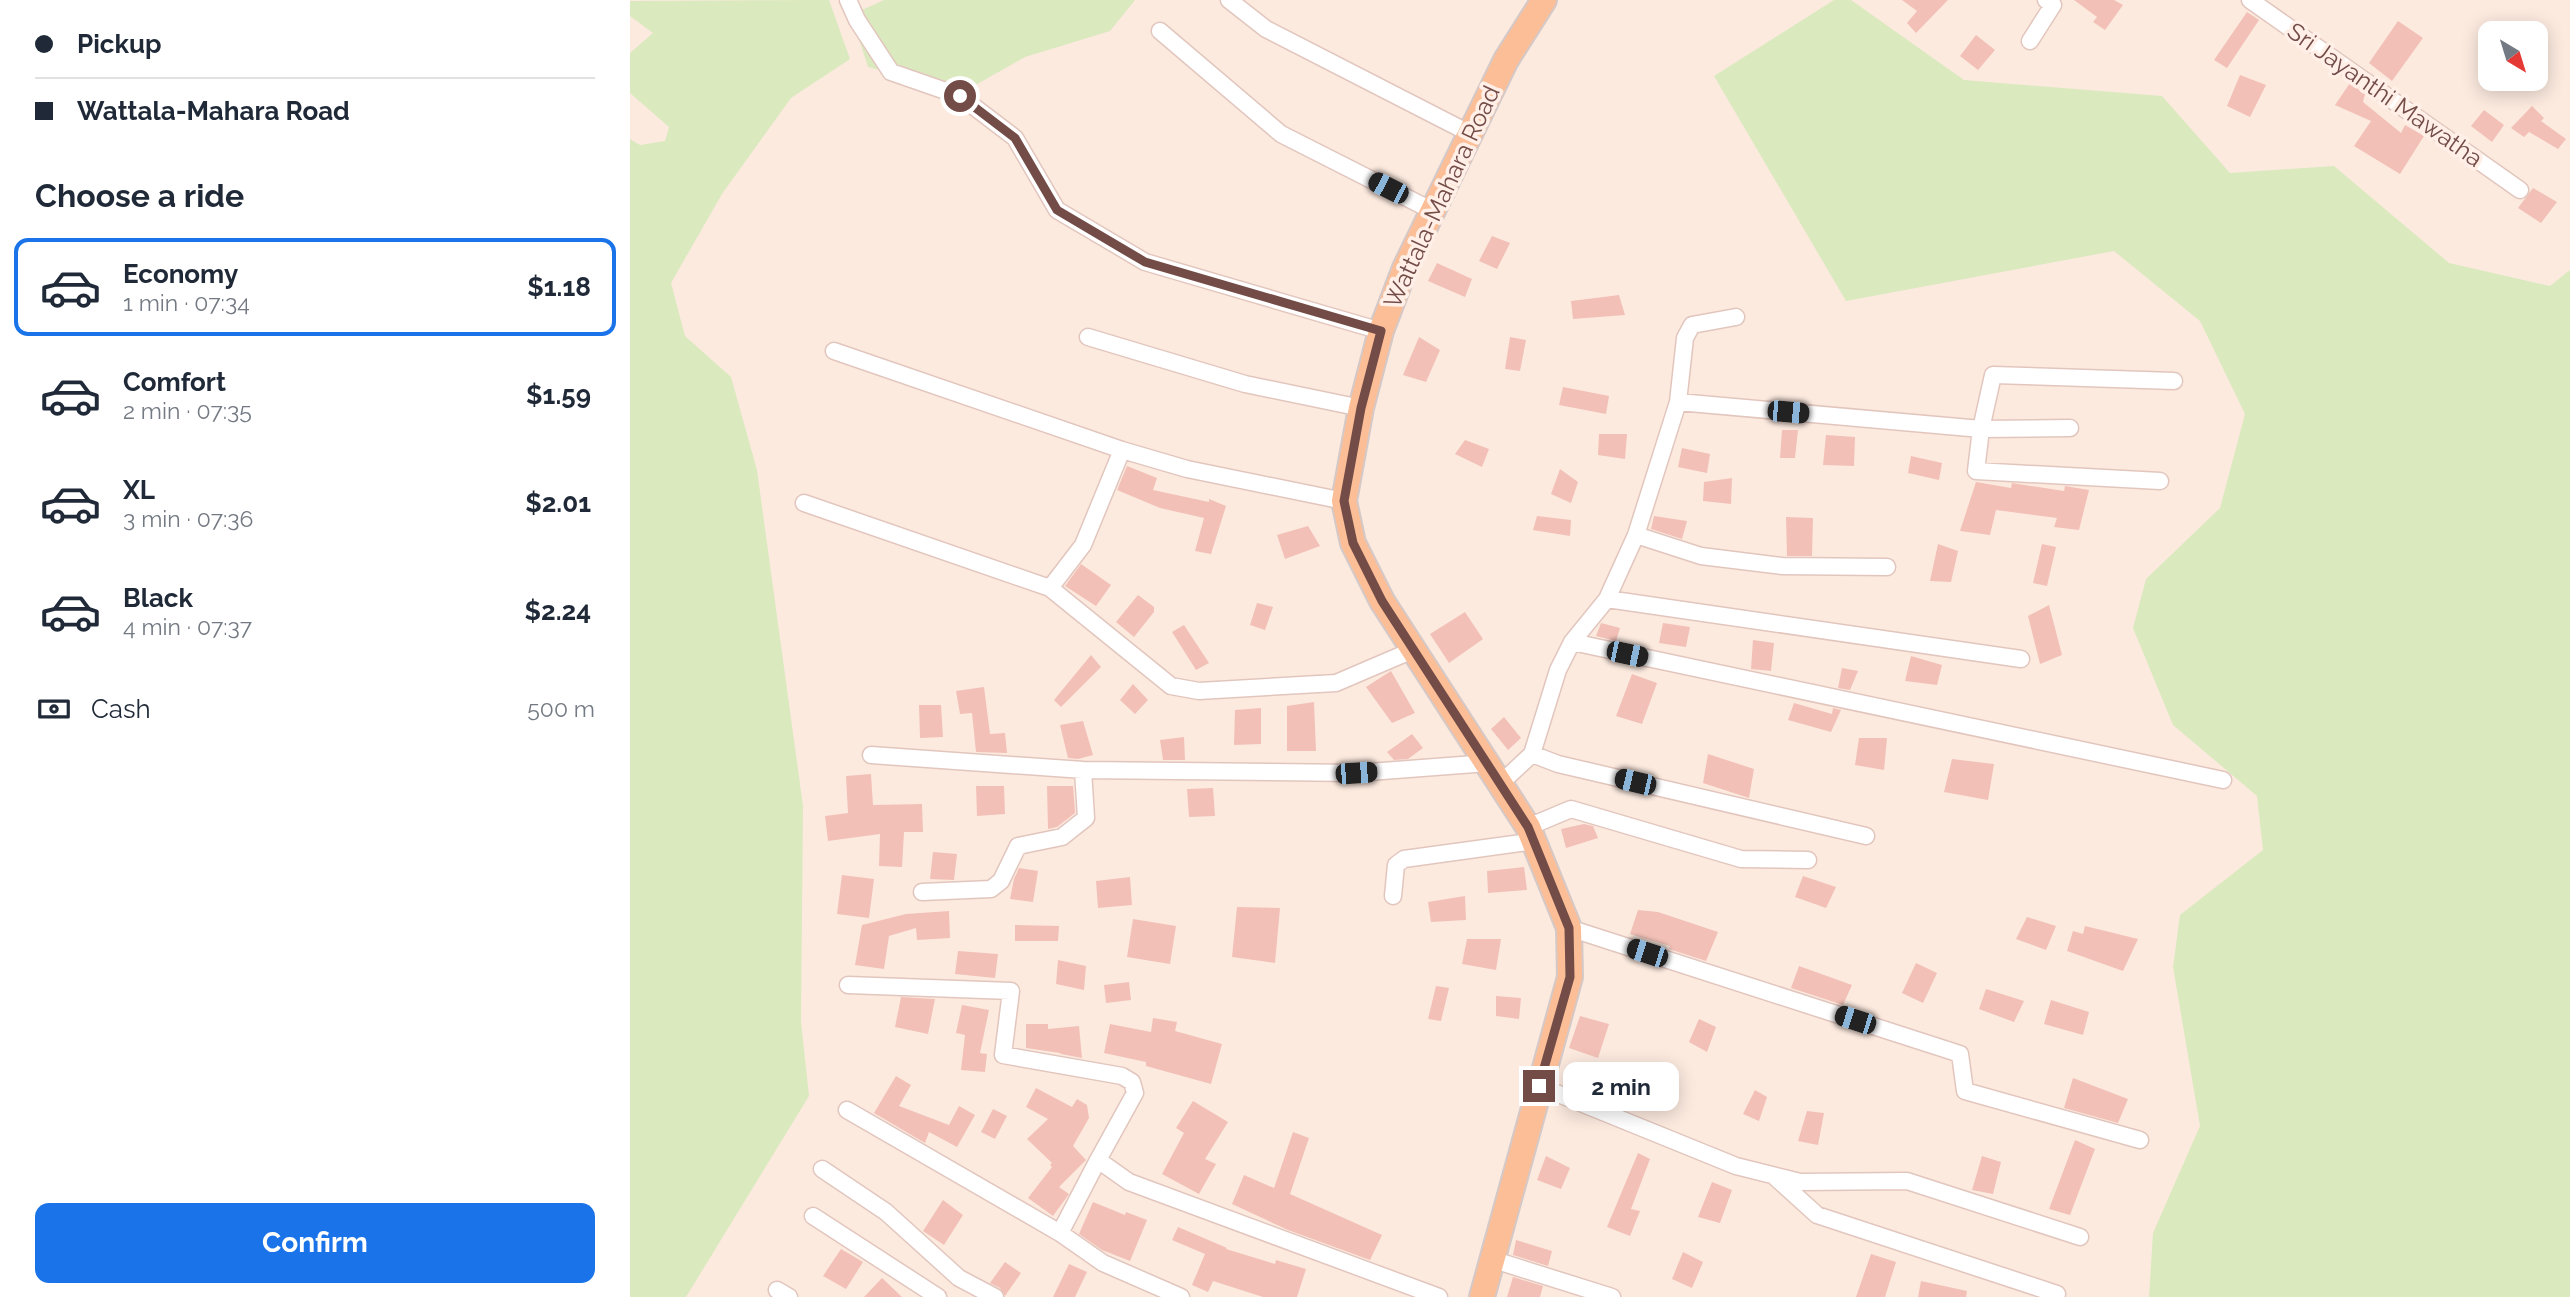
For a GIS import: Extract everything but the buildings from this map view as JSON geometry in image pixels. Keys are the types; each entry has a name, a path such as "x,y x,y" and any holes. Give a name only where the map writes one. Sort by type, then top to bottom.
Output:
{"main road":[{"name":"Wattala-Mahara Road","path":"1482,1297 1570,977 1569,928 1531,834 1382,601 1353,543 1344,501 1361,408 1381,331 1405,268 1506,60 1544,0"}],"street":[{"path":"848,0 857,20 891,72 960,96 1015,138 1057,210 1145,262 1381,331"},
{"path":"1229,0 1266,29 1469,133"},
{"path":"2030,41 2053,5 2046,0"},
{"name":"Sri Jayanthi Mawatha","path":"2250,0 2520,190"},
{"path":"1160,31 1281,134 1431,210"},
{"path":"871,755 1083,770 1494,773 1532,754 1558,670 1572,642 1607,599 1636,535 1678,402 1685,338 1692,325 1736,317"},
{"path":"1088,337 1245,384 1361,408"},
{"path":"834,351 1122,450 1187,469 1344,501"},
{"path":"2160,481 1976,471 1981,429 1993,375 2174,381"},
{"path":"1678,402 1981,429 2070,428"},
{"path":"1050,588 1083,545 1122,450"},
{"path":"804,503 1050,588 1171,686 1199,691 1336,683 1413,650"},
{"path":"1636,535 1701,556 1782,566 1887,568"},
{"path":"1607,599 2021,659"},
{"path":"1572,642 2223,780"},
{"path":"1532,754 1558,764 1866,836"},
{"path":"922,892 991,889 1001,881 1018,846 1062,837 1086,818 1083,770"},
{"path":"1393,895 1396,865 1404,859 1531,834 1571,809 1741,859 1808,860"},
{"path":"1569,928 1960,1054 1965,1091 2140,1140"},
{"path":"848,985 1012,991 1003,1055 1122,1076 1132,1083 1135,1093 1060,1233"},
{"path":"1539,1086 1737,1166 1800,1182 1907,1181 2080,1237"},
{"path":"847,1110 1060,1233 1103,1262 1181,1297"},
{"path":"1098,1160 1129,1182 1440,1297"},
{"path":"822,1168 886,1212 959,1278 995,1297"},
{"path":"1772,1175 1817,1215 2057,1294"},
{"path":"813,1216 938,1297"},
{"path":"1491,1259 1612,1297"}],"green space":[{"path":"829,0 850,59 791,98 722,194 671,283 685,336 731,377 757,470 803,806 801,1022 809,1096 686,1297 630,1297 630,139 640,145 665,141 669,127 630,93 630,53 653,33 630,16 630,1"},
{"path":"884,0 1135,0 1110,31 1025,57 963,92 868,67 851,15"},
{"path":"1834,0 1851,0 1964,80 2162,96 2230,173 2334,166 2449,263 2550,286 2570,270 2570,1297 2149,1297 2153,1233 2200,1126 2173,967 2180,915 2263,850 2257,796 2173,725 2133,628 2146,579 2220,508 2245,414 2200,321 2114,251 1846,301 1714,76"}],"route":[{"path":"960,96 1015,138 1057,210 1145,262 1381,331 1361,408 1344,501 1353,543 1382,601 1528,827 1569,928 1570,977 1539,1086"}]}
